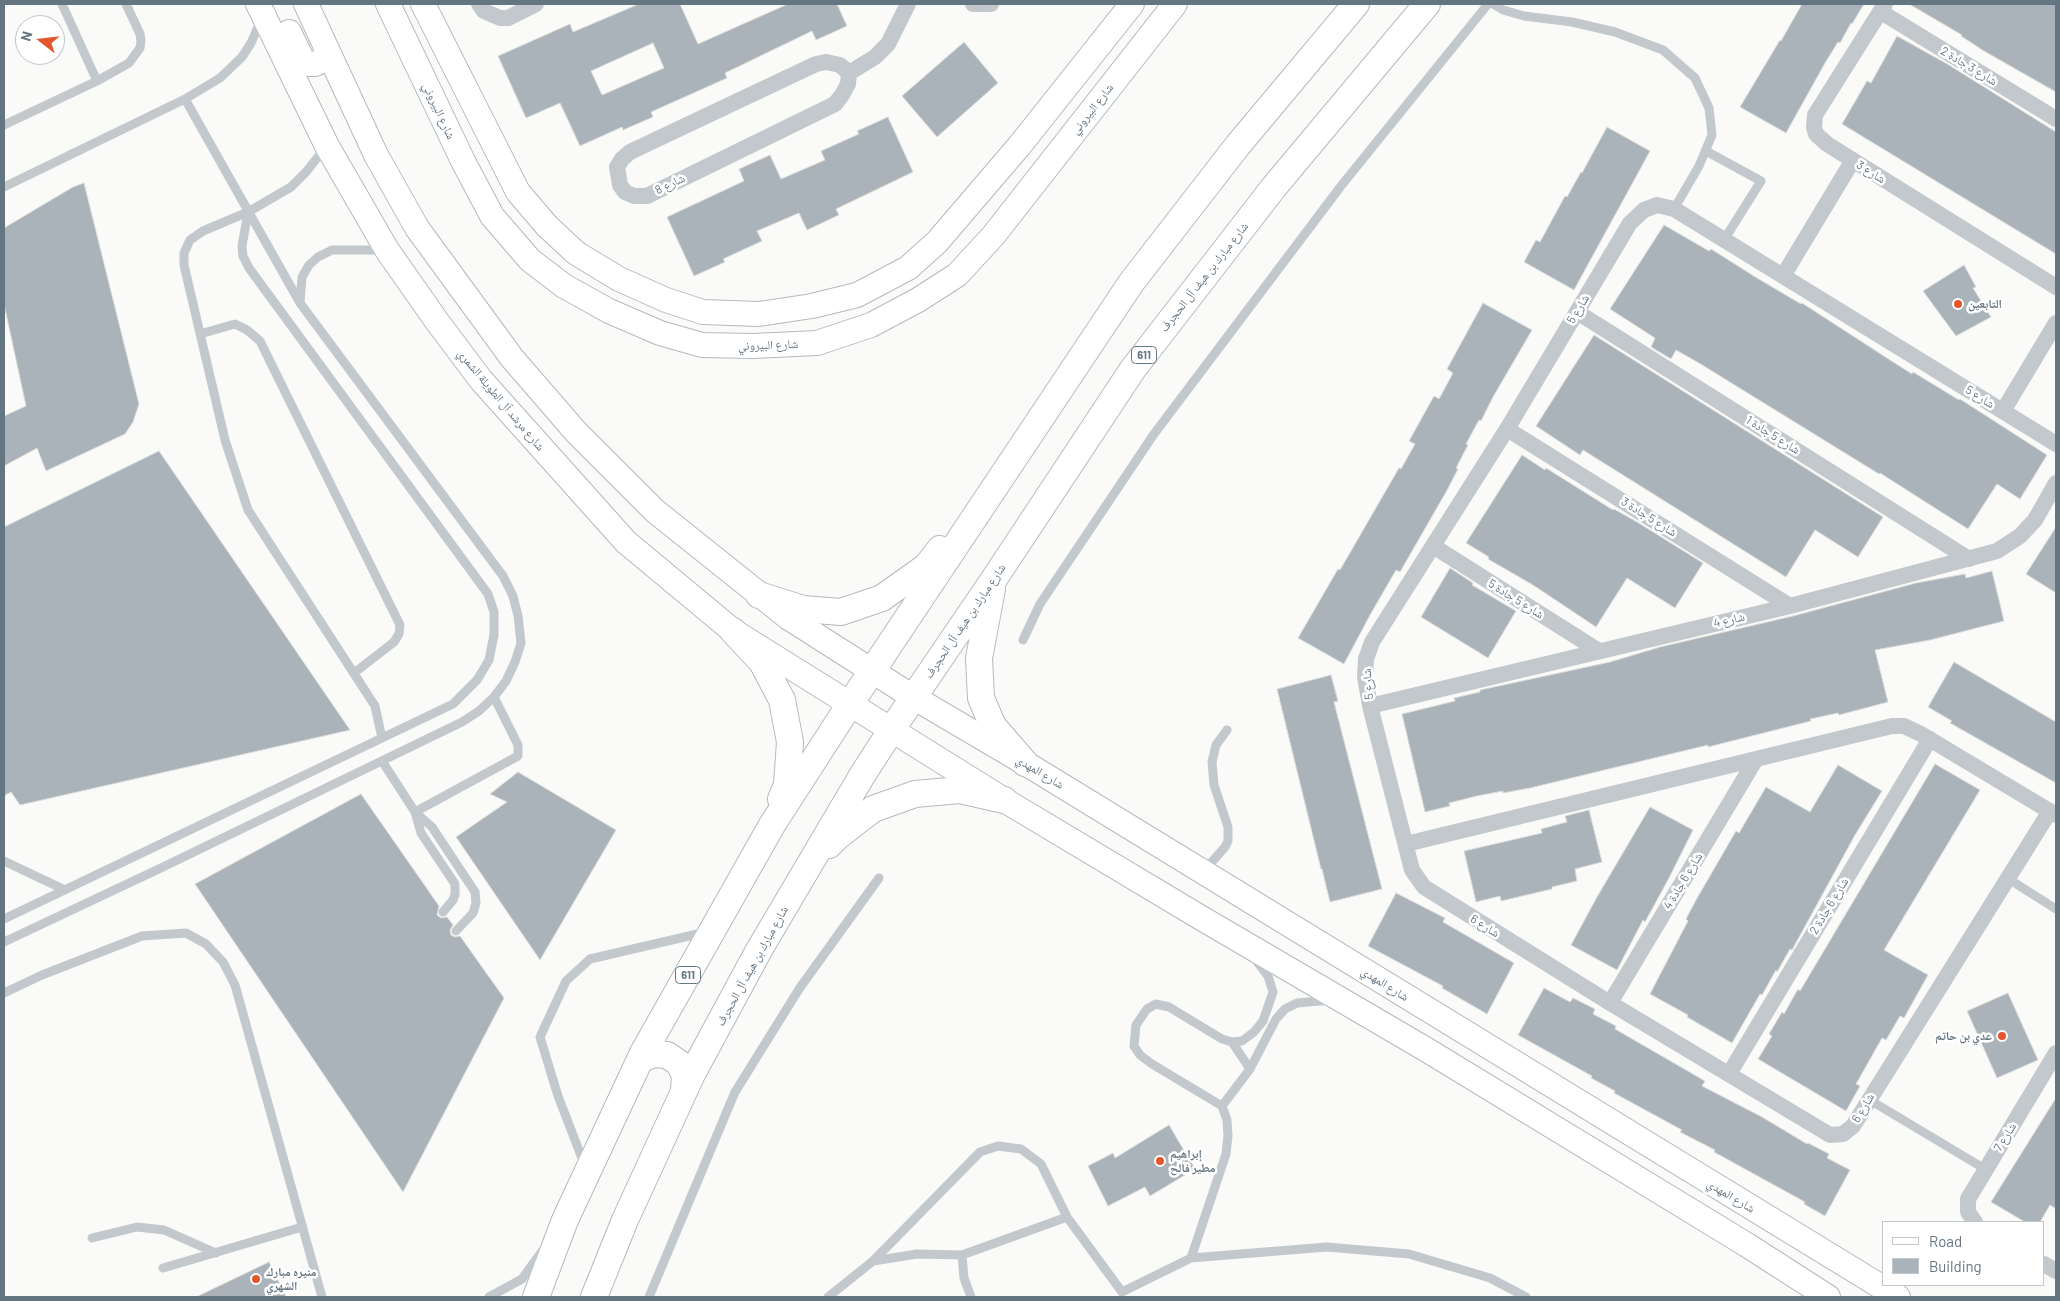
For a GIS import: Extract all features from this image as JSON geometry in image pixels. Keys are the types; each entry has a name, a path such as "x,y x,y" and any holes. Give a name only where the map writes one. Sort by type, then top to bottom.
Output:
{"main road":[{"path":"306,4 376,155 417,228 512,358 576,432 656,511 790,618 873,671"},
{"name":"شارع البيروني","path":"388,4 463,161 492,216 530,260 571,290 608,311 660,333 702,345 744,346 817,343 871,325 918,300 957,275 993,236 1167,8"},
{"path":"423,4 518,192 547,226 576,253 619,280 666,300 703,312 759,314 812,306 857,295 908,268 937,242 1020,145 1132,4"},
{"name":"611","path":"536,1297 565,1220 640,1060 772,825 850,704 1131,283 1238,145 1356,4"},
{"name":"شارع مبارك بن هيف آل الحجرف","path":"594,1297 625,1220 684,1090 759,950 892,729 1133,369 1274,187 1427,4"},
{"path":"265,7 302,59 308,64 315,64 321,61 328,52"},
{"name":"شارع مرشد آل الطويلة الشمري","path":"265,7 327,146 387,250 481,380 626,542 733,631 850,704"},
{"path":"759,595 803,609 841,612 882,598 927,566 1000,478"},
{"path":"994,579 979,658 981,698 993,726 1024,763"},
{"path":"733,631 762,662 782,700 790,742 787,785 772,825"},
{"name":"شارع المهدي","path":"873,671 1898,1297"},
{"path":"850,704 1004,800 1427,1050 1825,1295 1830,1281 1834,1278 1870,1281"},
{"path":"804,874 837,836 873,810 906,797 915,794 960,790 1004,800"},
{"path":"640,1060 653,1054 667,1055 679,1063 685,1076 684,1090"},
{"path":"1722,1230 1742,1234 1759,1234 1766,1231 1773,1222"}],"street":[{"path":"479,4 484,11 500,18 508,18 536,4"},
{"path":"849,73 875,57 888,44 908,4"},
{"path":"973,4 991,4"},
{"name":"شارع 3 جادة 2","path":"1883,8 2056,119"},
{"name":"شارع 3","path":"1883,8 1815,115 1814,127 1816,134 1827,144 2056,287"},
{"name":"شارع 8","path":"826,62 840,65 849,73 848,84 835,104 647,196 634,196 625,192 620,185 617,168 622,159 630,152 816,64 826,62"},
{"path":"1782,276 1853,160"},
{"name":"شارع 5","path":"1406,844 1370,706 1365,677 1366,659 1372,642 1506,429 1630,223 1644,210 1656,205 1674,209 2056,444"},
{"name":"شارع 5 جادة 1","path":"1577,312 1969,559"},
{"path":"2003,411 2056,323"},
{"name":"شارع 5 جادة 3","path":"1506,429 1790,606"},
{"name":"شارع 4","path":"1370,706 1790,606 1996,551 2020,536 2034,520 2056,483"},
{"name":"شارع 5 جادة 5","path":"1433,546 1599,652"},
{"name":"شارع 6","path":"1892,726 1904,726 1930,739 2053,813 2007,878 1868,1099 1853,1126 1843,1134 1830,1134 1728,1074 1424,887 1412,870 1406,844 1892,726"},
{"name":"شارع 6 جادة 2","path":"1728,1074 1930,739"},
{"name":"شارع 6 جادة 4","path":"1610,1003 1756,759"},
{"name":"شارع 7","path":"1974,1221 1968,1212 1968,1199 2056,1053"},
{"path":"2045,1265 2056,1271"}],"lane":[{"path":"62,4 97,81"},
{"path":"4,125 97,81 130,62 140,48 140,34 126,4"},
{"path":"1023,640 1040,604 1154,434 1341,186 1488,4"},
{"path":"1493,4 1503,10 1524,16 1572,22 1616,32 1663,50 1695,78 1709,108 1712,136 1700,166 1674,209"},
{"path":"4,187 185,99 220,78 233,67 251,43 265,7"},
{"path":"4,942 462,722 494,697 506,680 515,662 520,643 518,616 513,596 502,576 300,303 185,99"},
{"path":"327,146 291,187 248,212 203,231 190,240 184,253 184,265 225,440 248,510 375,706 382,738"},
{"path":"1706,151 1761,181 1724,240"},
{"path":"4,919 453,704 476,680 488,660 494,635 494,612 488,594 249,268 243,256 242,246 248,212"},
{"path":"300,303 302,276 309,265 318,257 332,250 387,250"},
{"path":"200,334 235,324 260,341 400,625 399,634 394,642 354,673"},
{"path":"415,812 518,756 518,746 494,697"},
{"path":"1203,872 1228,841 1228,827 1214,786 1212,762 1216,745 1227,730"},
{"path":"382,761 415,812 421,833 455,884 456,895 454,900 443,912"},
{"path":"415,812 432,826 475,892 476,903 473,913 456,931"},
{"path":"4,861 65,890"},
{"path":"649,1297 735,1092 799,989 878,878"},
{"path":"2007,878 2056,909"},
{"path":"588,1173 558,1096 540,1037 566,981 590,959 714,930"},
{"path":"4,993 42,975 142,936 186,933 206,944 223,962 234,985 322,1297"},
{"path":"1191,1258 1226,1154 1227,1120 1222,1106 1140,1055 1134,1046 1136,1025 1147,1009 1156,1004 1169,1007 1222,1040 1242,1041 1258,1027 1269,1008 1274,992 1268,976 1236,938"},
{"path":"1222,1106 1250,1069 1276,1019 1285,1009 1297,1003 1340,999"},
{"path":"1232,1042 1250,1069"},
{"path":"1868,1099 1985,1169"},
{"path":"828,1297 873,1261 980,1152 998,1146 1021,1149 1041,1164 1067,1217 1119,1294 1191,1258 1327,1246 1409,1254 1490,1278 1526,1297"},
{"path":"873,1261 917,1254 962,1255 1067,1217"},
{"path":"489,1297 522,1279 565,1220"},
{"path":"92,1238 137,1227 164,1230 216,1252"},
{"path":"163,1268 302,1227"},
{"path":"962,1255 964,1278 971,1297"}],"building":[{"path":"639,4 680,4 698,44 788,4 837,4 847,26 816,40 812,31 725,73 727,78 651,112 653,117 623,130 622,127 580,146 560,103 526,118 498,56 570,24 573,32","holes":["653,43 664,68 602,95 591,71"]},
{"path":"1802,4 1864,4 1825,63 1786,133 1740,107"},
{"path":"1909,4 2056,4 2056,92 1984,51 1962,35"},
{"path":"1897,36 1949,65 2056,132 2056,254 1842,124 1867,81 1871,83"},
{"path":"964,42 998,83 937,137 902,96"},
{"path":"888,117 913,172 836,209 839,215 807,230 799,213 757,231 762,241 723,259 725,262 694,276 667,217 744,181 739,169 770,155 781,179 825,160 821,151 859,134 857,131"},
{"path":"1607,127 1650,151 1574,290 1524,262 1536,240 1540,242 1565,196 1567,197 1582,173"},
{"path":"84,183 139,404 133,422 125,434 46,471 37,448 4,466 4,416 26,406 4,304 4,228 73,187"},
{"path":"1664,225 1709,251 1711,249 1802,303 1912,374 1913,372 1960,399 2047,455 2020,499 1997,484 1968,529 1699,363 1676,350 1671,359 1651,347 1655,338 1610,309"},
{"name":"التابعين","path":"1964,265 1976,287 1973,288 1991,317 1956,336 1923,291"},
{"path":"1483,303 1532,330 1466,444 1468,445 1456,468 1458,469 1446,492 1400,572 1396,570 1344,664 1298,638 1415,444 1409,441 1434,396 1439,399 1453,373 1447,369"},
{"path":"1594,335 1883,517 1858,557 1815,530 1786,577 1583,450 1580,455 1536,426"},
{"path":"159,451 350,730 20,805 11,792 4,796 4,527"},
{"path":"1522,455 1703,563 1675,608 1627,578 1596,627 1466,543"},
{"path":"2056,527 2056,593 2026,574"},
{"path":"1450,568 1473,583 1472,585 1516,611 1488,658 1421,617"},
{"path":"1992,571 2004,621 1930,640 1875,650 1888,702 1839,715 1838,713 1810,719 1811,721 1708,747 1708,745 1530,788 1477,796 1449,803 1450,806 1425,812 1402,714 1455,701 1454,698 1480,692 1480,690 1610,662 1660,647 1793,616 1916,583 1965,574 1966,578"},
{"path":"1954,662 2056,722 2056,783 1950,723 1952,721 1928,707"},
{"path":"1331,675 1338,701 1334,702 1382,889 1330,902 1277,689"},
{"path":"1935,764 1980,790 1884,950 1928,975 1904,1018 1900,1016 1886,1040 1882,1038 1856,1084 1860,1086 1846,1111 1758,1059 1772,1036 1769,1034 1782,1012 1784,1014 1798,989 1800,991"},
{"path":"1838,765 1882,791 1855,835 1792,950 1790,949 1777,972 1776,970 1762,995 1760,994 1732,1043 1650,994 1688,921 1686,919 1696,900 1736,831 1739,833 1766,787 1810,812"},
{"path":"518,772 616,830 540,960 456,837 507,802 490,794"},
{"path":"361,794 439,906 437,915 441,918 447,917 453,925 450,930 451,935 455,937 460,936 504,998 403,1192 195,884"},
{"path":"1650,807 1693,830 1669,878 1645,922 1643,920 1617,970 1571,945"},
{"path":"1589,810 1602,862 1575,869 1577,881 1552,887 1552,889 1501,901 1500,896 1476,902 1464,851 1542,833 1541,829 1567,822 1565,816"},
{"path":"1396,893 1445,918 1443,922 1514,963 1487,1014 1442,988 1443,986 1368,946"},
{"path":"1544,988 1570,1002 1573,998 1595,1009 1593,1014 1616,1026 1615,1029 1705,1081 1702,1086 1762,1117 1807,1144 1829,1154 1827,1158 1850,1170 1825,1216 1804,1204 1805,1202 1680,1132 1682,1130 1614,1093 1615,1091 1591,1078 1592,1076 1518,1035"},
{"name":"عدي بن حاتم","path":"2008,993 2038,1060 1997,1078 1967,1011"},
{"path":"2056,1098 2056,1209 2050,1205 2041,1221 2023,1221 1991,1202"},
{"name":"إبراهيم مطير فالح","path":"1169,1125 1195,1169 1150,1196 1145,1187 1108,1206 1088,1166 1113,1153 1115,1158"},
{"name":"منيره مبارك الشهري","path":"269,1262 286,1297 196,1297"}],"place":[{"name":"التابعين","path":"1958,304"},
{"name":"عدي بن حاتم","path":"2002,1036"},
{"name":"إبراهيم مطير فالح","path":"1160,1161"},
{"name":"منيره مبارك الشهري","path":"256,1279"}]}
